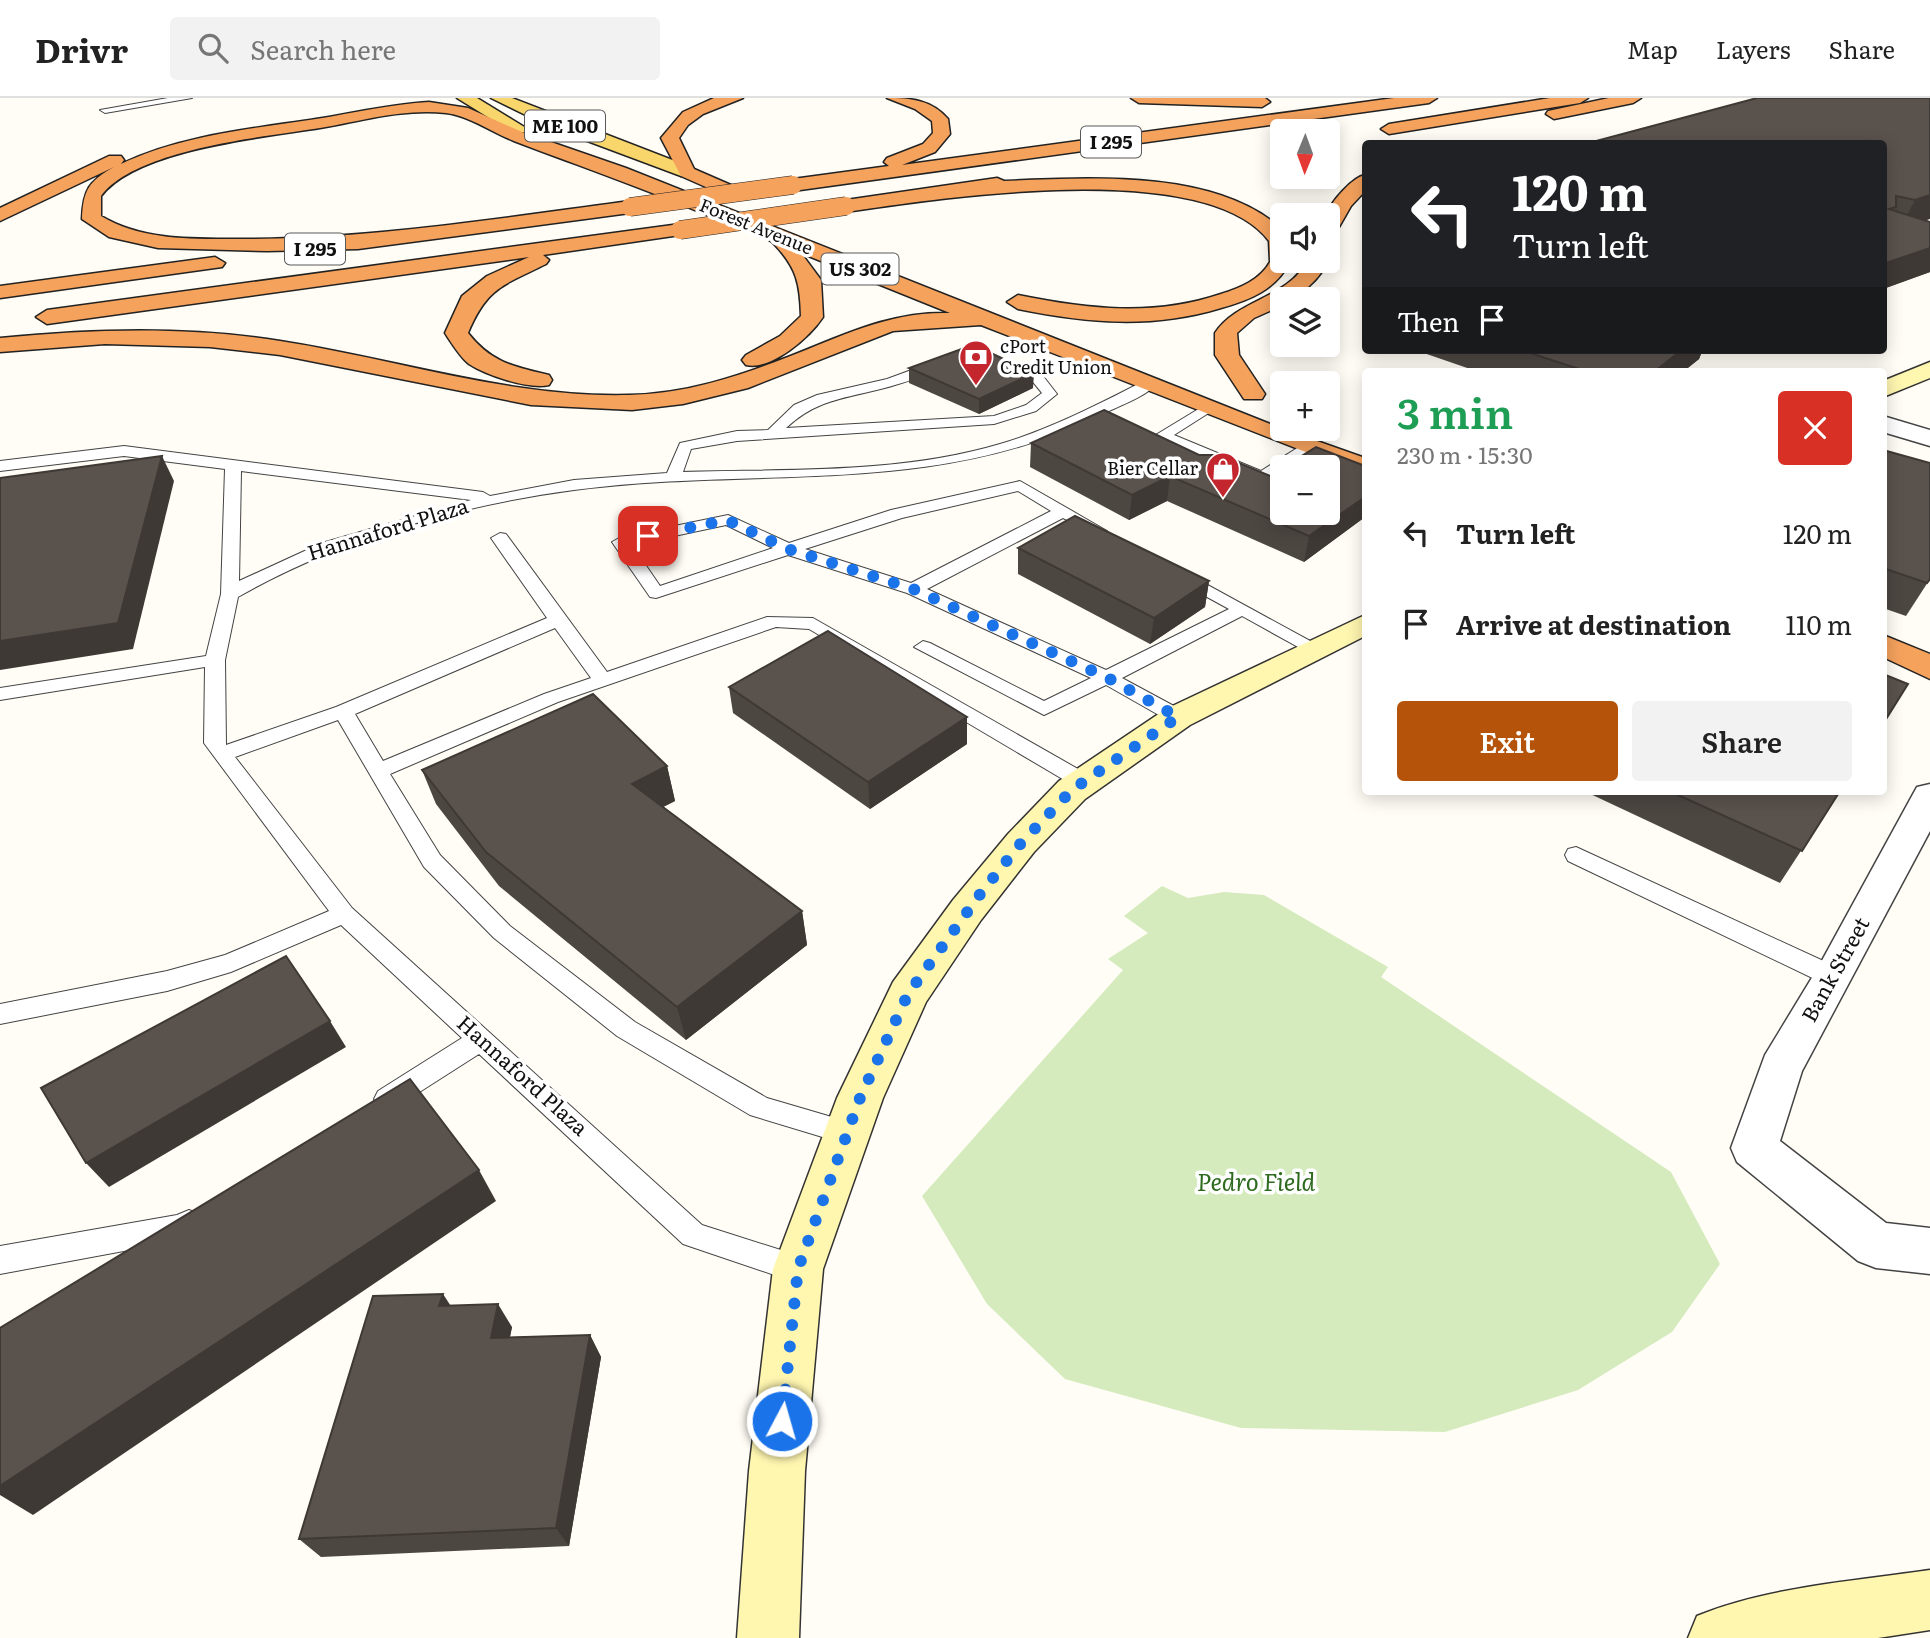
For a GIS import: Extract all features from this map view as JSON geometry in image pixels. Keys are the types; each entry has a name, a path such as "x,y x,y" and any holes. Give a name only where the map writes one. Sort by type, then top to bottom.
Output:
{"highway":[{"path":"0,215 109,163 164,144 255,123 404,98"},
{"path":"687,172 670,138 678,123 697,109 735,98"},
{"path":"793,184 901,160 929,148 942,134 940,119 921,106 895,98"},
{"path":"1139,98 1283,101 1331,98"},
{"name":"I 295","path":"0,292 1429,98"},
{"path":"1369,132 1580,98"},
{"path":"1452,137 1633,98"},
{"path":"383,239 240,246 153,242 101,227 92,219 88,206 92,197 112,177 148,159 196,143 397,111 461,111 516,136 569,153"},
{"name":"Forest Avenue","path":"569,153 1362,466"},
{"name":"I 295","path":"27,320 1119,167"},
{"name":"Forest Avenue","path":"687,172 824,231"},
{"path":"1340,209 1362,183"},
{"path":"970,188 1120,187 1192,196 1251,216 1269,228 1282,251 1282,260 1273,276 1260,287 1175,314 1109,318 1018,302"},
{"path":"610,239 530,263 495,281 470,301 456,333 476,358 523,377 584,387 663,383 745,365 788,341 812,317 810,280 780,238"},
{"path":"1215,380 1263,398 1223,343 1227,329 1241,317 1281,297 1308,273"},
{"path":"992,292 1104,336"},
{"path":"0,345 116,337 221,340 282,348 471,388 605,404 683,397 758,378 886,325 933,319 1005,325"},
{"path":"1887,647 1914,658 1930,669"},
{"path":"1887,666 1914,676 1930,677"}],"main road":[{"name":"Forest Avenue","path":"465,98 569,153"},
{"name":"Forest Avenue","path":"499,98 687,172"},
{"path":"523,98 631,152"}],"street":[{"path":"1887,388 1930,369"},
{"path":"1887,425 1930,438"},
{"path":"768,1638 777,1471 798,1269 860,1098 908,994 967,910 1021,843 1084,782 1178,717 1362,625"},
{"name":"Bank Street","path":"1930,796 1834,977 1780,1068 1754,1148 1877,1245 1930,1251"},
{"path":"1718,1638 1817,1617 1930,1600"}],"lane":[{"path":"113,98 105,110 187,98"},
{"path":"772,434 799,408 858,388 891,382 951,355"},
{"path":"673,478 685,446 737,436 994,420 1018,414 1043,402 1051,394 1048,386 1040,379 996,361"},
{"name":"Hannaford Plaza","path":"798,1269 693,1235 344,914 214,743 215,660 230,594 277,566 351,537 495,498 566,485 716,475 883,469 984,453 1072,423 1151,383"},
{"path":"1210,406 1162,436 1262,477 1310,446"},
{"path":"716,475 718,450 737,436"},
{"path":"0,466 124,451 495,498"},
{"path":"230,594 233,466"},
{"path":"1118,541 1020,486 897,514 788,549 656,593 621,542 727,520 788,549 913,589 1106,677 1178,717"},
{"path":"913,589 1063,512"},
{"path":"500,538 603,681"},
{"path":"1163,565 1314,648"},
{"path":"923,647 1044,709 1243,609"},
{"path":"222,754 343,711 558,620"},
{"path":"378,771 551,698 774,621 813,624 1084,782"},
{"path":"0,695 215,660"},
{"path":"343,711 432,861 502,932 626,1029 760,1107 849,1133"},
{"path":"1576,855 1834,977"},
{"path":"0,1014 167,981 231,963 344,914"},
{"path":"367,1111 482,1039"},
{"path":"0,1260 183,1227 217,1205"}],"green space":[{"name":"Pedro Field","path":"1162,886 1188,898 1224,892 1264,895 1388,967 1381,977 1671,1172 1720,1264 1672,1332 1578,1390 1445,1432 1241,1428 1065,1379 987,1304 922,1196 1123,970 1108,959 1148,933 1124,916"}],"building":[{"path":"1757,98 1930,98 1930,195 1915,200 1896,196 1896,207 1889,209 1930,222 1930,248 1887,263 1887,140 1600,140"},
{"path":"967,347 980,348 1034,373 979,399 909,368"},
{"path":"1533,354 1677,354 1659,368 1576,368"},
{"path":"1104,410 1199,455 1220,455 1270,476 1270,519 1170,476 1132,495 1031,443"},
{"path":"1316,447 1337,455 1303,455"},
{"path":"1887,451 1930,463 1930,579 1927,583 1887,569"},
{"path":"162,456 118,623 0,641 0,478"},
{"path":"1340,456 1362,465 1362,499 1340,514"},
{"path":"1075,516 1209,581 1154,618 1018,548"},
{"path":"1284,525 1325,525 1309,536"},
{"path":"828,631 967,717 868,782 729,687"},
{"path":"1887,676 1908,684 1887,718"},
{"path":"593,694 667,766 632,784 802,911 677,1007 486,852 422,770"},
{"path":"1678,795 1837,795 1802,851"},
{"path":"286,956 330,1021 86,1163 41,1088"},
{"path":"410,1079 479,1170 0,1486 0,1328"},
{"path":"443,1294 439,1306 498,1304 491,1338 590,1335 556,1528 299,1539 373,1296"}],"place":[{"name":"cPort Credit Union","path":"976,387"},
{"name":"Bier Cellar","path":"1223,499"}],"route":[{"path":"648,536 727,520 788,549 913,589 1106,677 1178,717 1072,790 1021,843 967,910 908,994 860,1098 798,1269 782,1421"}]}
